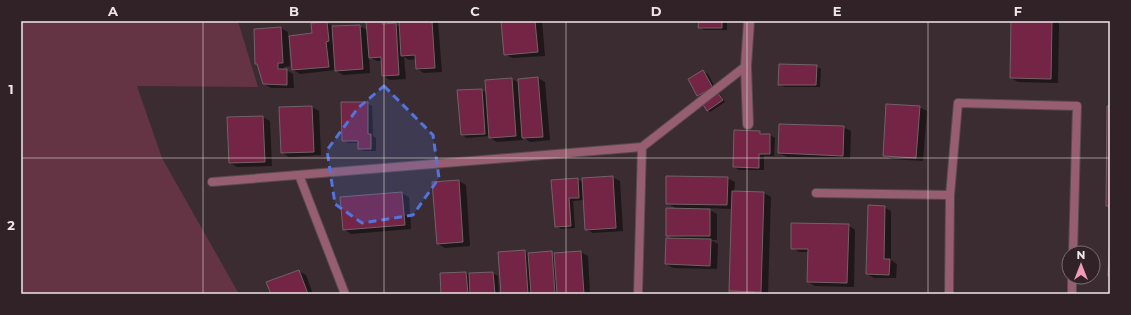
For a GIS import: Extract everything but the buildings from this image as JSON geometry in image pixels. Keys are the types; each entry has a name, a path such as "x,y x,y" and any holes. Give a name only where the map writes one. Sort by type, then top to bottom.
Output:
{"street":[{"path":"748,124 746,66 749,21"}],"lane":[{"path":"212,182 642,147 746,66"},
{"path":"949,294 950,195 958,103 1077,106 1073,245"},
{"path":"638,294 642,147"},
{"path":"299,175 345,294"},
{"path":"816,193 950,195"}],"highlighted area":[{"path":"384,86 433,135 439,178 413,215 362,223 335,204 327,150 358,108"}],"shaded area":[{"path":"21,21 238,21 258,87 137,86 162,158 239,294 21,294"}]}
